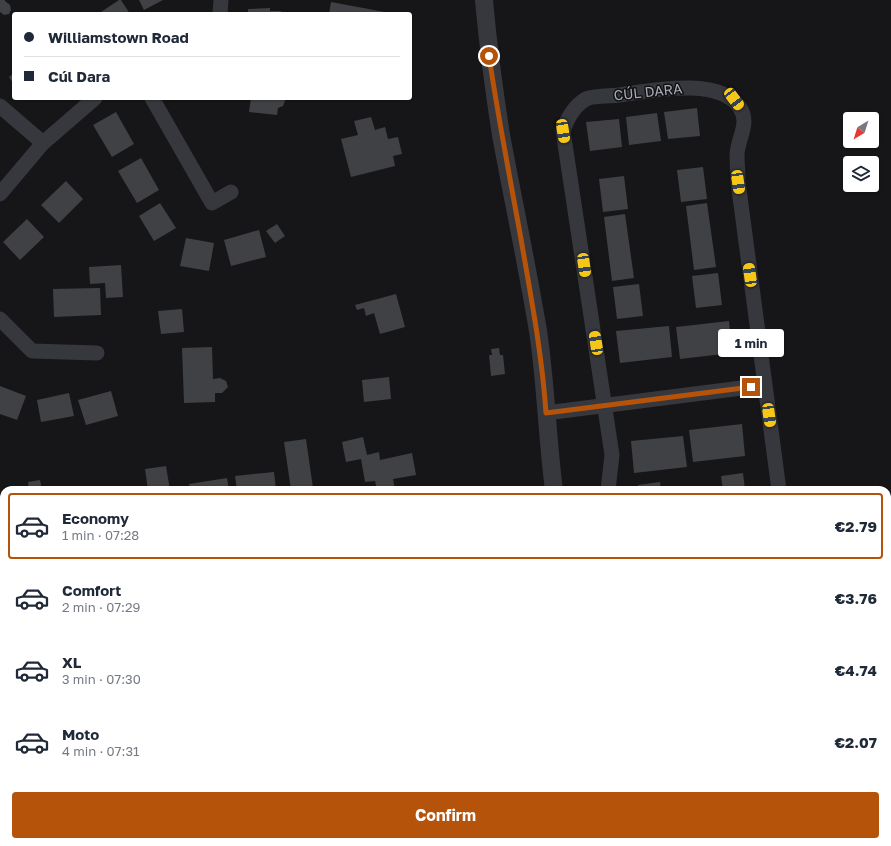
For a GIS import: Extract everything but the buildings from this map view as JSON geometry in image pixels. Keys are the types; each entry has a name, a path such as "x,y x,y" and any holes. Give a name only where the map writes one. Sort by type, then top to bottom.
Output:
{"street":[{"path":"220,12 221,0"},
{"path":"484,0 489,56 500,128 540,346 554,486"},
{"name":"CÚL DARA","path":"608,486 612,455 563,131 566,121 572,112 586,99 680,87 718,92 734,99 741,109 745,122 737,153 738,182 778,486"},
{"path":"0,194 43,144 93,100"},
{"path":"153,100 212,203 231,192"},
{"path":"0,106 43,144"},
{"path":"0,319 32,351 97,353"},
{"path":"546,413 765,385"}],"route":[{"path":"489,56 501,135 538,331 544,376 546,413 751,387"}]}
